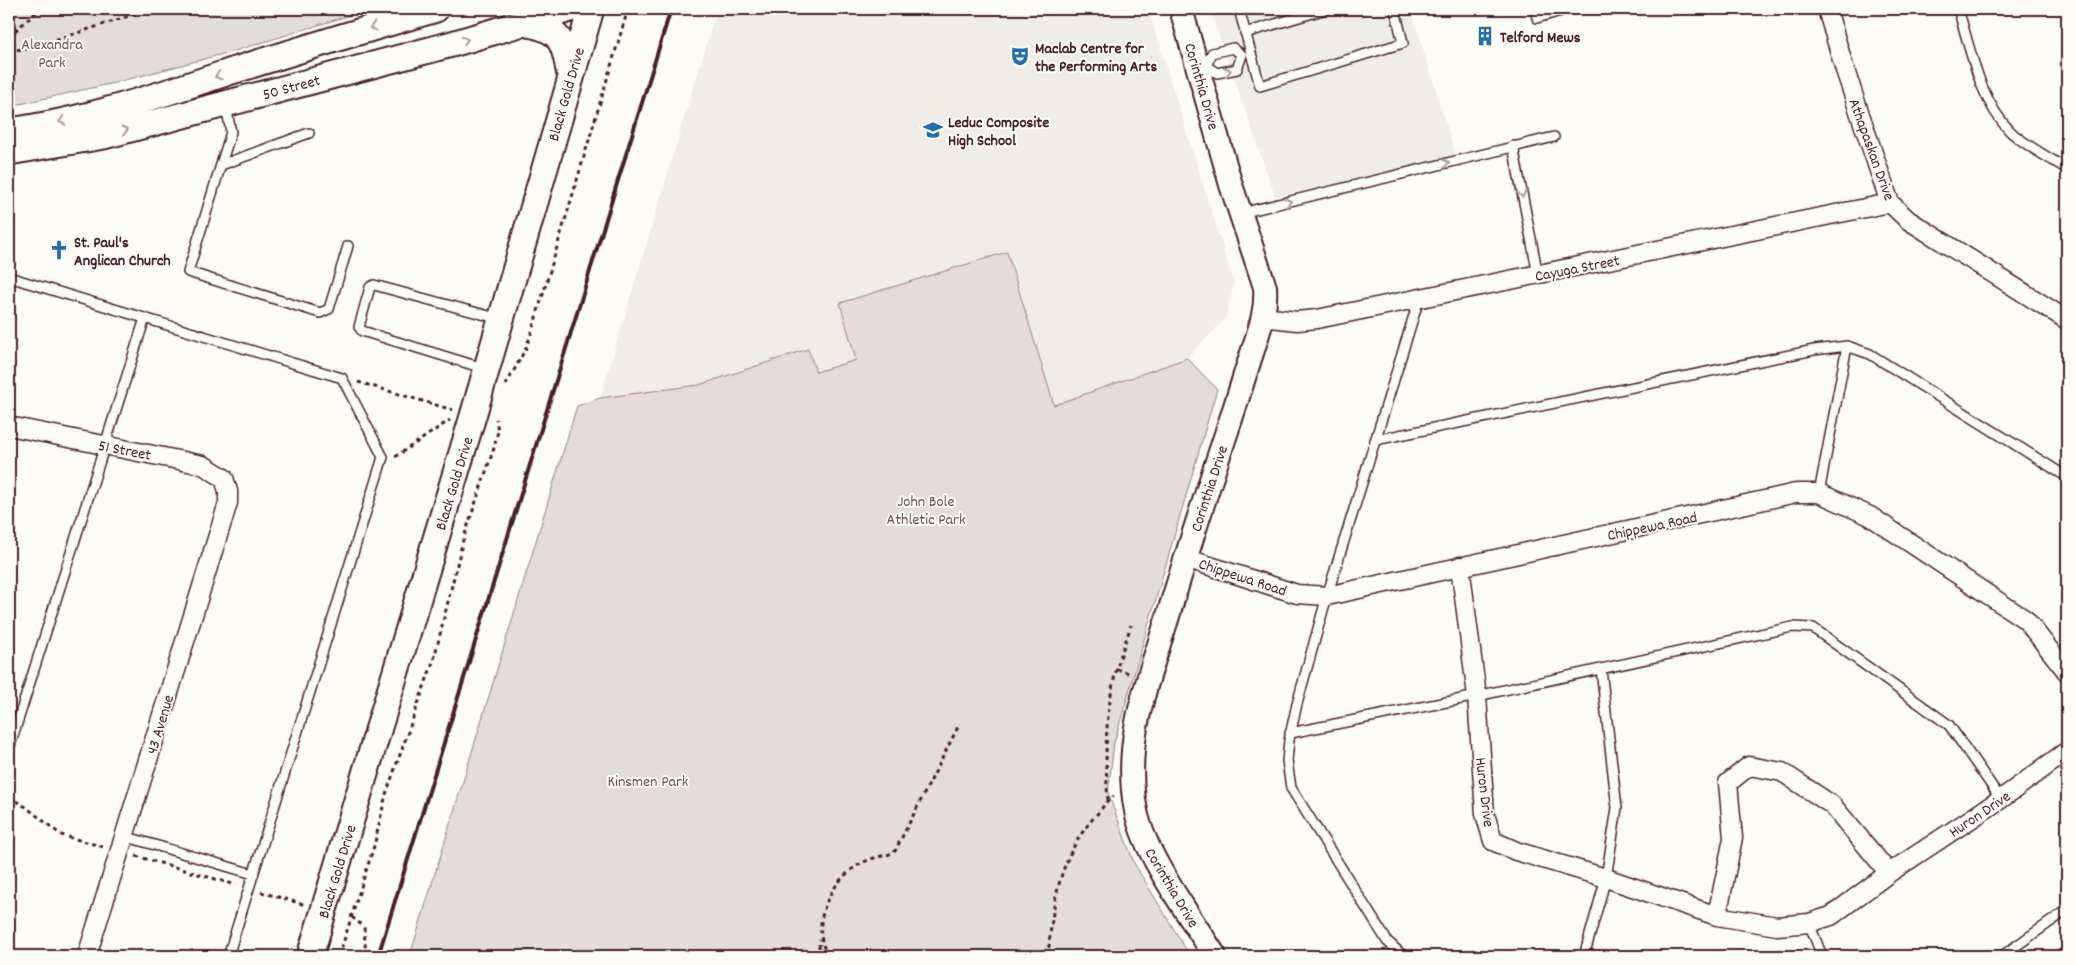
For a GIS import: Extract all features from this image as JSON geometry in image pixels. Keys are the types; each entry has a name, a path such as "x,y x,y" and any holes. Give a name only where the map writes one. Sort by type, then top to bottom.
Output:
{"main road":[{"name":"50 Street","path":"9,131 41,127 135,103 333,38 436,9"},
{"name":"50 Street","path":"9,152 104,136 452,44 570,9"},
{"name":"Black Gold Drive","path":"310,956 476,413 500,319 591,9"},
{"path":"522,23 544,26 556,36 564,46 570,76"}],"street":[{"name":"Corinthia Drive","path":"1181,9 1202,68 1240,214 1265,287 1266,300 1263,317 1185,558 1137,718 1132,753 1133,786 1136,811 1142,834 1171,887 1215,956"},
{"name":"Athapaskan Drive","path":"1827,9 1845,70 1890,203 1908,220 2067,320"},
{"name":"Cayuga Street","path":"1263,317 1298,321 1318,319 1890,203"},
{"name":"51 Street","path":"9,426 203,465 224,478 228,491"},
{"name":"43 Avenue","path":"87,956 228,503 228,491"},
{"name":"Chippewa Road","path":"1185,558 1297,594 1327,596 1796,493 1819,493 1870,516 2026,620 2067,672"},
{"name":"Huron Drive","path":"1460,566 1477,696 1486,814 1493,841 1516,851 1606,878 1718,916 1777,926 1810,923 1831,916 1889,873 2001,799 2067,750"},
{"path":"1718,916 1733,838 1728,783 1749,766 1782,772 1832,805 1889,873"}],"lane":[{"path":"1238,9 1245,33 1246,53 1260,86 1404,43 1395,9"},
{"path":"1245,33 1326,9"},
{"path":"1535,9 1537,18 1568,9"},
{"path":"1958,9 1985,96 1994,112 2011,132 2067,170"},
{"path":"1233,48 1246,53 1237,69 1216,73 1202,68 1212,53 1233,48"},
{"path":"226,104 231,132 188,272 320,313 329,309 348,246"},
{"path":"221,165 308,133"},
{"path":"1240,214 1513,146 1554,138"},
{"path":"1513,146 1538,275"},
{"path":"9,277 342,378 383,457 228,956"},
{"path":"486,369 362,331 359,326 370,287 374,285 500,319"},
{"path":"1407,956 1401,954 1387,940 1292,788 1287,761 1290,733 1327,596 1419,298"},
{"path":"9,749 144,318"},
{"path":"1375,440 1814,350 1847,346 1870,354 2067,477"},
{"path":"1819,493 1847,346"},
{"path":"1290,733 1477,696 1792,627 1812,628 1949,725 2001,799"},
{"path":"1584,956 1606,878 1617,808 1601,669"},
{"path":"122,844 253,874"},
{"path":"2002,956 2067,910"},
{"path":"1810,923 1822,956"}],"path":[{"path":"9,36 40,9"},
{"path":"9,50 29,50 150,9"},
{"path":"501,393 526,348 532,331 628,9"},
{"path":"339,956 374,846 386,794 434,659 463,540 498,431 496,424 476,413 342,378"},
{"path":"476,413 496,424"},
{"path":"380,468 476,413"},
{"path":"1108,801 1106,773 1109,708 1112,687 1131,626"},
{"path":"818,956 821,919 830,894 843,876 861,863 894,853 958,727"},
{"path":"1048,956 1052,913 1062,873 1072,846 1089,822 1112,796 1133,786"},
{"path":"9,797 26,807 61,835 122,844 249,888 312,906"},
{"path":"352,918 364,927 366,956"},
{"path":"820,939 828,956"}],"shaded area":[{"name":"Leduc Composite High School","path":"717,9 1148,9 1234,283 1226,318 1187,358 1054,405 1007,252 840,304 856,360 816,372 808,349 699,385 600,398"},
{"path":"1210,9 1411,9 1457,160 1275,196"}],"green space":[{"name":"Alexandra Park","path":"9,9 370,9 238,50 114,83 20,104 9,104"},
{"path":"1007,252 1054,405 1187,358 1217,389 1114,743 1108,793 1134,863 1190,956 410,956 577,406 600,398 699,385 808,349 816,372 856,360 840,303"}],"railway":[{"path":"378,956 671,9"}],"place":[{"name":"Telford Mews","path":"1485,36"},
{"name":"Maclab Centre for the Performing Arts","path":"1020,56"},
{"name":"Leduc Composite High School","path":"933,130"},
{"name":"St. Paul's Anglican Church","path":"59,250"}],"park label":[{"name":"John Bole Athletic Park","path":"926,509"},
{"name":"Kinsmen Park","path":"648,780"}]}
